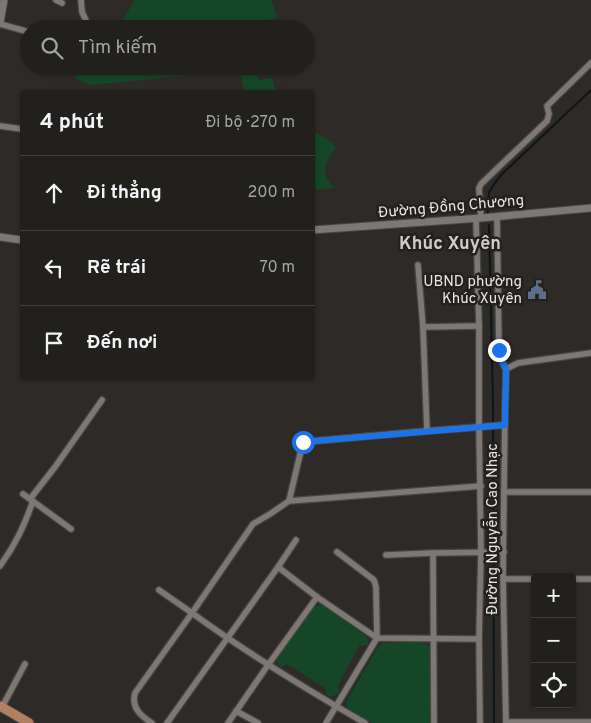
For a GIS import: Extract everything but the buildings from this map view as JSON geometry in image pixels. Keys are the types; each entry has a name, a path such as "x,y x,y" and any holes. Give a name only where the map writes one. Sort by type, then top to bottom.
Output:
{"main road":[{"path":"1,708 29,723"}],"street":[{"path":"4,0 0,24 20,30"},
{"path":"82,0 82,12 86,20"},
{"path":"480,723 479,640 482,552 482,426 479,326 486,218 479,188 547,121 549,114 547,106 591,64"},
{"path":"0,126 20,129"},
{"name":"Đường Đồng Chương","path":"315,230 486,218 591,208"},
{"name":"Đường Nguyễn Cao Nhạc","path":"486,218 500,358 506,369 502,425 504,492 501,552 504,579 506,722"},
{"path":"0,237 20,240"},
{"path":"418,265 424,327 427,431"},
{"path":"424,327 479,326"},
{"path":"506,369 518,363 591,353"},
{"path":"0,566 21,532 32,500 102,400"},
{"path":"289,501 303,442 502,425"},
{"path":"152,723 137,710 134,700 135,693 253,524 289,501 481,486"},
{"path":"504,492 591,492"},
{"path":"23,494 71,529"},
{"path":"167,723 296,540"},
{"path":"326,723 377,638 376,587 374,580 337,552"},
{"path":"386,555 501,552"},
{"path":"433,553 434,723"},
{"path":"278,567 317,597 377,638 479,640"},
{"path":"504,579 531,579"},
{"path":"576,579 591,580"},
{"path":"159,590 227,638 365,723"},
{"path":"228,723 317,597"},
{"path":"1,708 25,664"},
{"path":"236,711 258,723"},
{"path":"506,722 591,722"}],"green space":[{"path":"135,0 271,0 278,18 271,20 122,20"},
{"path":"75,75 190,75 91,85 76,79"},
{"path":"241,75 258,75 259,80 272,78 275,90 244,90"},
{"path":"315,133 329,140 336,148 325,168 327,178 335,188 315,190"},
{"path":"321,604 367,637 368,642 368,645 359,646 338,685 339,692 331,697 326,694 325,688 287,664 281,667 277,661 314,607"},
{"path":"413,642 429,646 431,650 430,723 372,723 347,708 346,702 382,643"}],"waterway":[{"path":"488,214 489,192 502,174 591,90"},
{"path":"489,225 493,403 494,723"}],"place":[{"name":"UBND phường Khúc Xuyên","path":"537,290"}],"district":[{"name":"Khúc Xuyên","path":"450,243"}],"route":[{"path":"303,442 505,425 506,369 500,358 499,350"}]}
